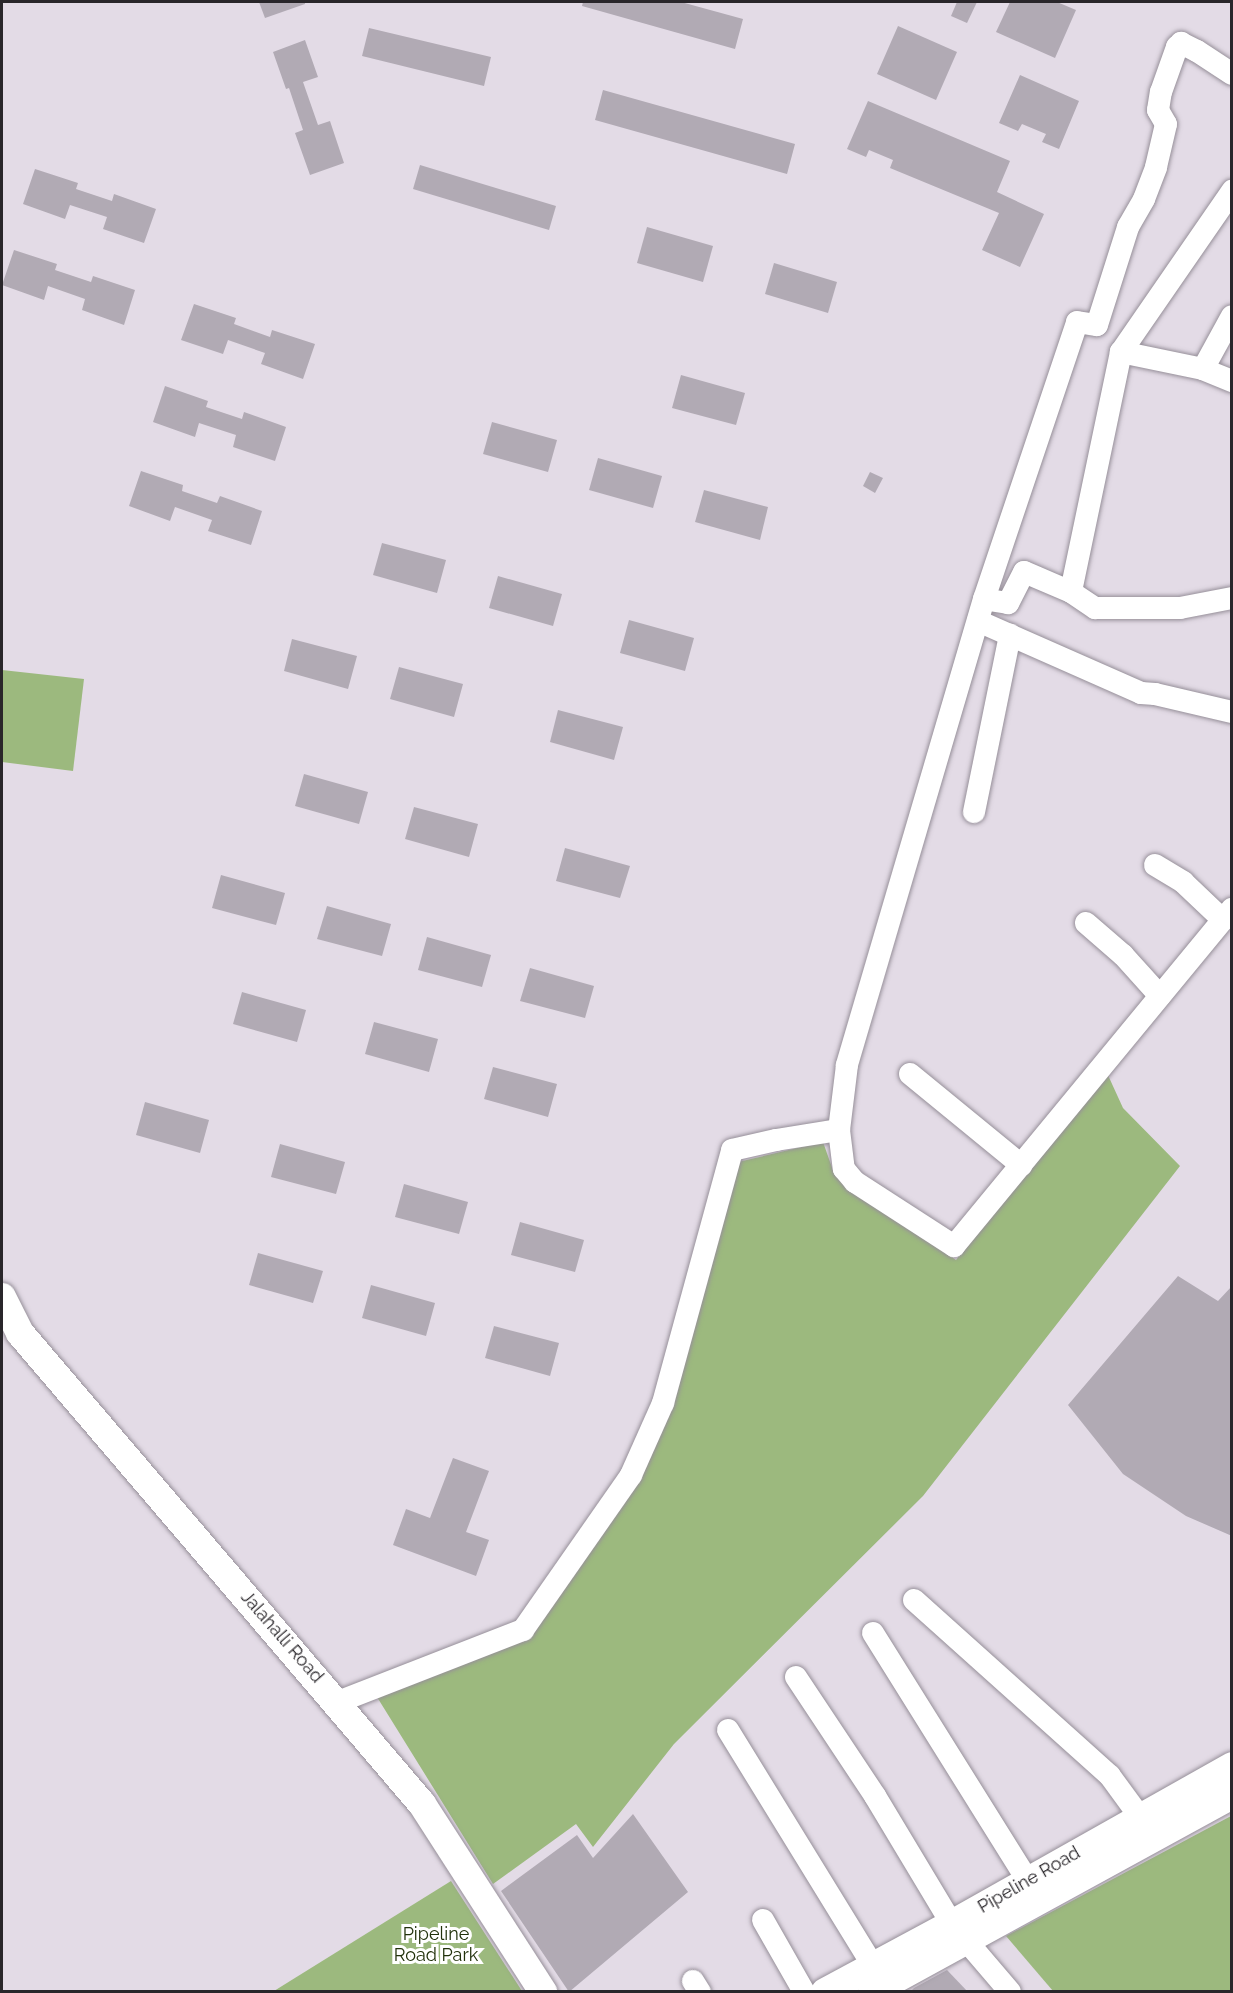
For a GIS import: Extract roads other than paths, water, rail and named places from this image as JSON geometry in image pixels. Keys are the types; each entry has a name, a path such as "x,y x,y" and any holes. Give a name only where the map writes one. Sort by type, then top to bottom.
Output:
{"main road":[{"name":"Jalahalli Road","path":"2,1297 20,1333 338,1702 422,1804 543,1992"},
{"name":"Pipeline Road","path":"958,1933 1028,1881 1232,1766"},
{"name":"Pipeline Road","path":"825,1992 873,1979 958,1933 1232,1795"}],"street":[{"path":"1096,325 1128,227 1144,199 1156,167 1166,123 1158,110 1161,92 1177,47 1181,43 1232,74"},
{"path":"1071,592 1121,352 1232,191"},
{"path":"1203,369 1232,316"},
{"path":"1134,333 1077,322 984,599 847,1065 839,1130 844,1169 855,1182 954,1246 1227,914 1155,865"},
{"path":"1121,352 1203,369 1232,381"},
{"path":"984,599 1008,603 1024,572 1071,592 1095,608 1180,608 1232,598"},
{"path":"978,621 1141,693 1155,694 1232,712"},
{"path":"974,812 1010,635"},
{"path":"1086,923 1124,955 1160,996"},
{"path":"910,1074 1021,1165"},
{"path":"338,1702 523,1630 631,1475 663,1403 732,1150 839,1130"},
{"path":"914,1600 1110,1776 1140,1817"},
{"path":"873,1633 1028,1881"},
{"path":"796,1677 875,1796 958,1933 1010,1992"},
{"path":"728,1730 873,1979"},
{"path":"763,1920 804,1992"}],"park label":[{"name":"Pipeline Road Park","path":"436,1945"}]}
